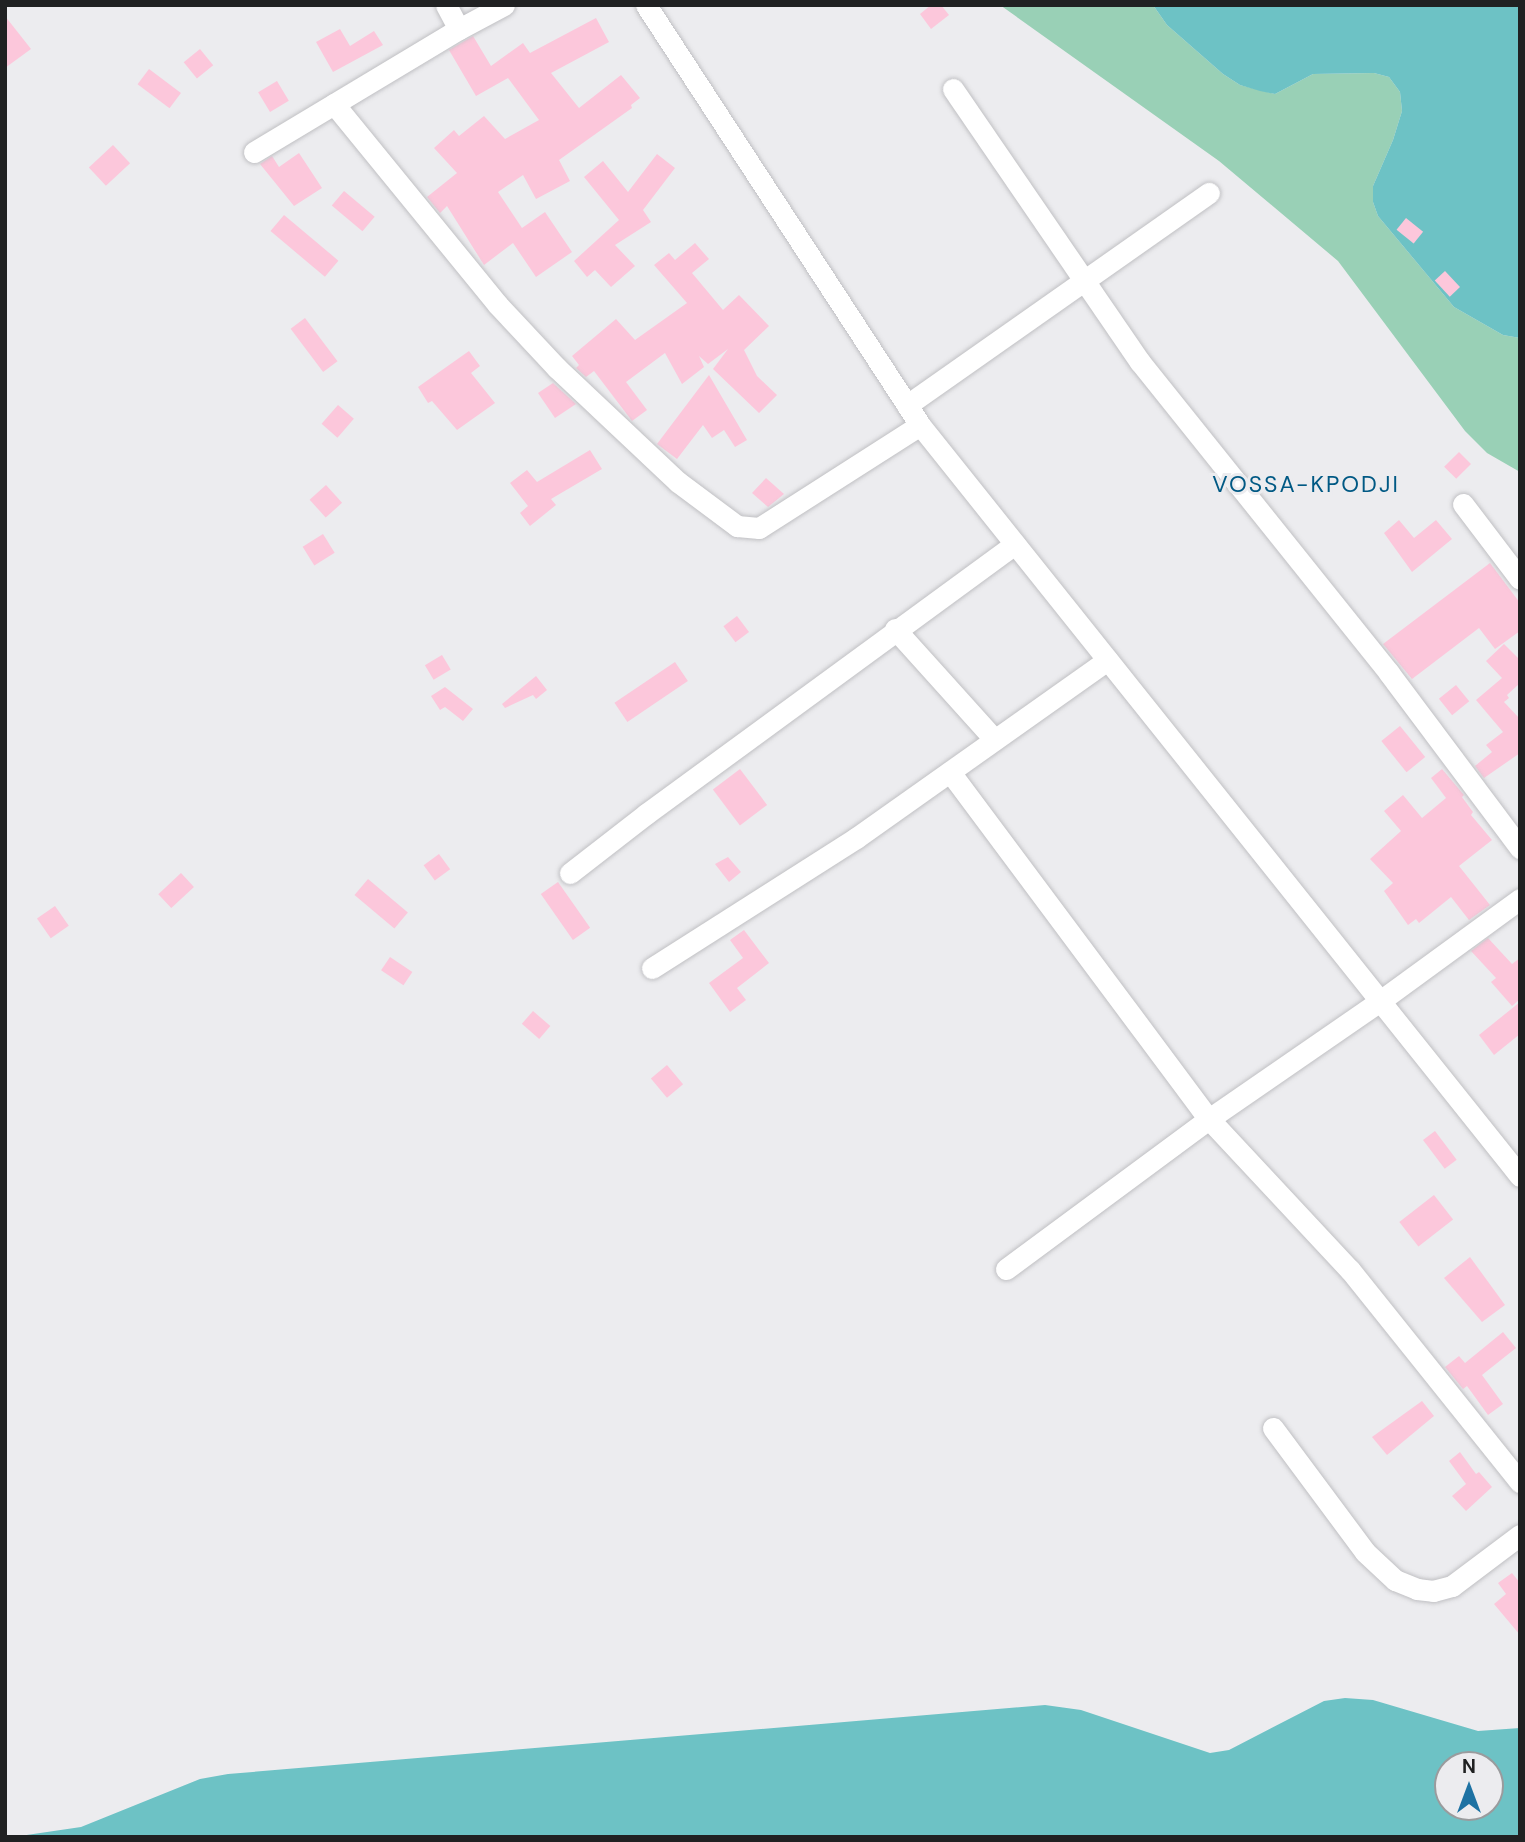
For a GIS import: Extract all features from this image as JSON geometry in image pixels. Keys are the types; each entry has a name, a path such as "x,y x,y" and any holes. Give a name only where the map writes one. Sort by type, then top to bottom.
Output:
{"street":[{"path":"446,5 459,29"},
{"path":"254,152 459,29 504,5"},
{"path":"646,5 920,425 1520,1176"},
{"path":"953,89 1140,362 1389,673 1520,848"},
{"path":"334,104 498,305 557,368 678,482 737,526 759,528 920,425"},
{"path":"907,405 1209,192"},
{"path":"1463,504 1520,579"},
{"path":"570,873 895,629 1015,544"},
{"path":"895,629 994,739"},
{"path":"652,968 856,838 1107,660"},
{"path":"950,772 1209,1119 1350,1270 1520,1482"},
{"path":"1006,1269 1209,1119 1380,1001 1520,899"},
{"path":"1273,1428 1365,1552 1395,1580 1416,1589 1433,1591 1452,1586 1520,1535"}],"green space":[{"path":"1000,5 1153,5 1167,25 1223,74 1240,85 1275,94 1313,74 1374,73 1389,77 1400,92 1402,111 1373,186 1373,202 1378,216 1454,307 1503,335 1520,338 1520,472 1487,453 1465,431 1338,261 1219,161"}],"water":[{"path":"1153,5 1520,5 1520,338 1503,335 1454,307 1378,216 1373,202 1373,186 1402,111 1400,92 1389,77 1374,73 1313,74 1275,94 1240,85 1223,74 1167,25"},
{"path":"1345,1698 1373,1700 1478,1731 1520,1728 1520,1837 13,1837 81,1827 200,1779 228,1774 1045,1705 1081,1710 1210,1753 1229,1750 1324,1701"}],"building":[{"path":"931,5 941,5 949,15 931,29 920,14"},
{"path":"5,16 31,49 5,68"},
{"path":"596,18 609,42 551,73 579,108 621,75 640,98 631,105 632,108 559,160 570,181 536,199 523,175 498,192 522,228 545,212 572,252 536,277 513,243 484,265 447,206 440,213 427,197 457,173 434,148 454,130 459,136 484,116 505,139 539,120 508,78 476,96 449,50 473,36 491,66 523,43 530,53"},
{"path":"340,29 350,46 374,31 383,45 333,72 316,42"},
{"path":"200,49 213,65 197,79 184,62"},
{"path":"149,69 181,93 170,108 138,84"},
{"path":"277,81 289,101 270,112 258,92"},
{"path":"113,145 130,163 106,186 89,168"},
{"path":"299,153 322,188 294,206 260,164 272,156 279,167"},
{"path":"657,154 675,168 643,210 651,222 615,245 635,266 611,287 595,270 587,277 574,261 619,220 584,177 603,161 628,192"},
{"path":"344,191 375,217 362,231 332,206"},
{"path":"284,215 338,261 325,277 271,231"},
{"path":"1406,218 1423,232 1414,244 1397,230"},
{"path":"695,243 709,259 692,273 723,310 739,295 769,326 744,350 757,376 777,395 759,413 713,369 728,349 708,364 699,356 704,367 682,384 665,353 626,382 647,410 632,421 594,371 586,377 576,368 579,365 572,356 616,319 635,340 687,303 654,265 669,253 675,260"},
{"path":"1445,271 1460,287 1450,297 1435,281"},
{"path":"305,318 337,361 323,372 291,329"},
{"path":"469,351 480,366 471,373 495,403 457,430 432,401 428,403 418,387"},
{"path":"709,375 747,440 735,447 724,430 712,438 703,425 677,459 657,444"},
{"path":"553,383 576,404 555,418 538,393"},
{"path":"338,405 354,419 337,438 322,424"},
{"path":"590,450 602,469 551,499 556,505 530,526 520,513 528,506 510,483 527,470 537,482"},
{"path":"1459,452 1471,464 1456,479 1444,467"},
{"path":"766,478 784,494 768,507 752,493"},
{"path":"326,485 342,503 326,518 310,500"},
{"path":"1399,520 1414,538 1436,520 1452,539 1412,572 1384,533"},
{"path":"323,534 335,553 314,565 303,547"},
{"path":"1490,563 1520,603 1520,631 1495,649 1479,628 1412,679 1383,644"},
{"path":"737,616 749,632 735,642 723,626"},
{"path":"1504,644 1520,660 1520,683 1507,695 1509,698 1504,702 1520,719 1520,753 1484,778 1475,766 1492,752 1486,745 1503,732 1476,700 1502,678 1486,661"},
{"path":"442,655 451,670 434,680 425,665"},
{"path":"675,662 688,681 627,722 614,703"},
{"path":"536,676 547,690 536,699 533,695 505,708 502,704"},
{"path":"1456,685 1469,701 1452,715 1439,699"},
{"path":"445,687 473,709 463,721 445,707 440,710 431,696"},
{"path":"1400,726 1425,757 1407,772 1381,741"},
{"path":"740,769 767,805 740,825 713,789"},
{"path":"1442,769 1464,795 1462,797 1473,812 1471,815 1492,840 1459,866 1490,905 1469,920 1451,897 1419,923 1416,919 1408,925 1384,891 1393,883 1370,859 1401,831 1384,811 1403,795 1422,818 1446,798 1431,778"},
{"path":"439,854 450,869 435,881 424,865"},
{"path":"728,857 741,872 729,882 715,864"},
{"path":"181,873 194,887 171,908 158,894"},
{"path":"368,879 408,912 394,929 355,895"},
{"path":"558,882 590,928 573,940 541,894"},
{"path":"55,906 69,926 51,938 37,919"},
{"path":"744,930 769,963 737,988 746,1000 730,1012 709,983 743,958 730,940"},
{"path":"1488,938 1512,964 1520,958 1520,999 1512,1006 1491,982 1496,978 1471,951"},
{"path":"390,957 412,972 403,985 381,970"},
{"path":"1520,1002 1520,1034 1494,1055 1479,1035"},
{"path":"533,1011 550,1026 539,1039 522,1024"},
{"path":"667,1065 683,1084 667,1098 651,1078"},
{"path":"1435,1131 1457,1160 1445,1169 1423,1140"},
{"path":"1434,1195 1453,1219 1418,1247 1399,1222"},
{"path":"1470,1257 1505,1305 1482,1322 1444,1278"},
{"path":"1503,1332 1516,1348 1482,1375 1503,1404 1488,1415 1467,1386 1463,1389 1445,1367 1459,1356 1465,1363"},
{"path":"1422,1401 1434,1416 1387,1455 1372,1437"},
{"path":"1460,1452 1476,1474 1479,1472 1492,1487 1466,1511 1452,1496 1466,1484 1449,1461"},
{"path":"1512,1573 1520,1583 1520,1635 1494,1604 1506,1594 1498,1583"}],"district":[{"name":"VOSSA-KPODJI","path":"1306,484"}]}
